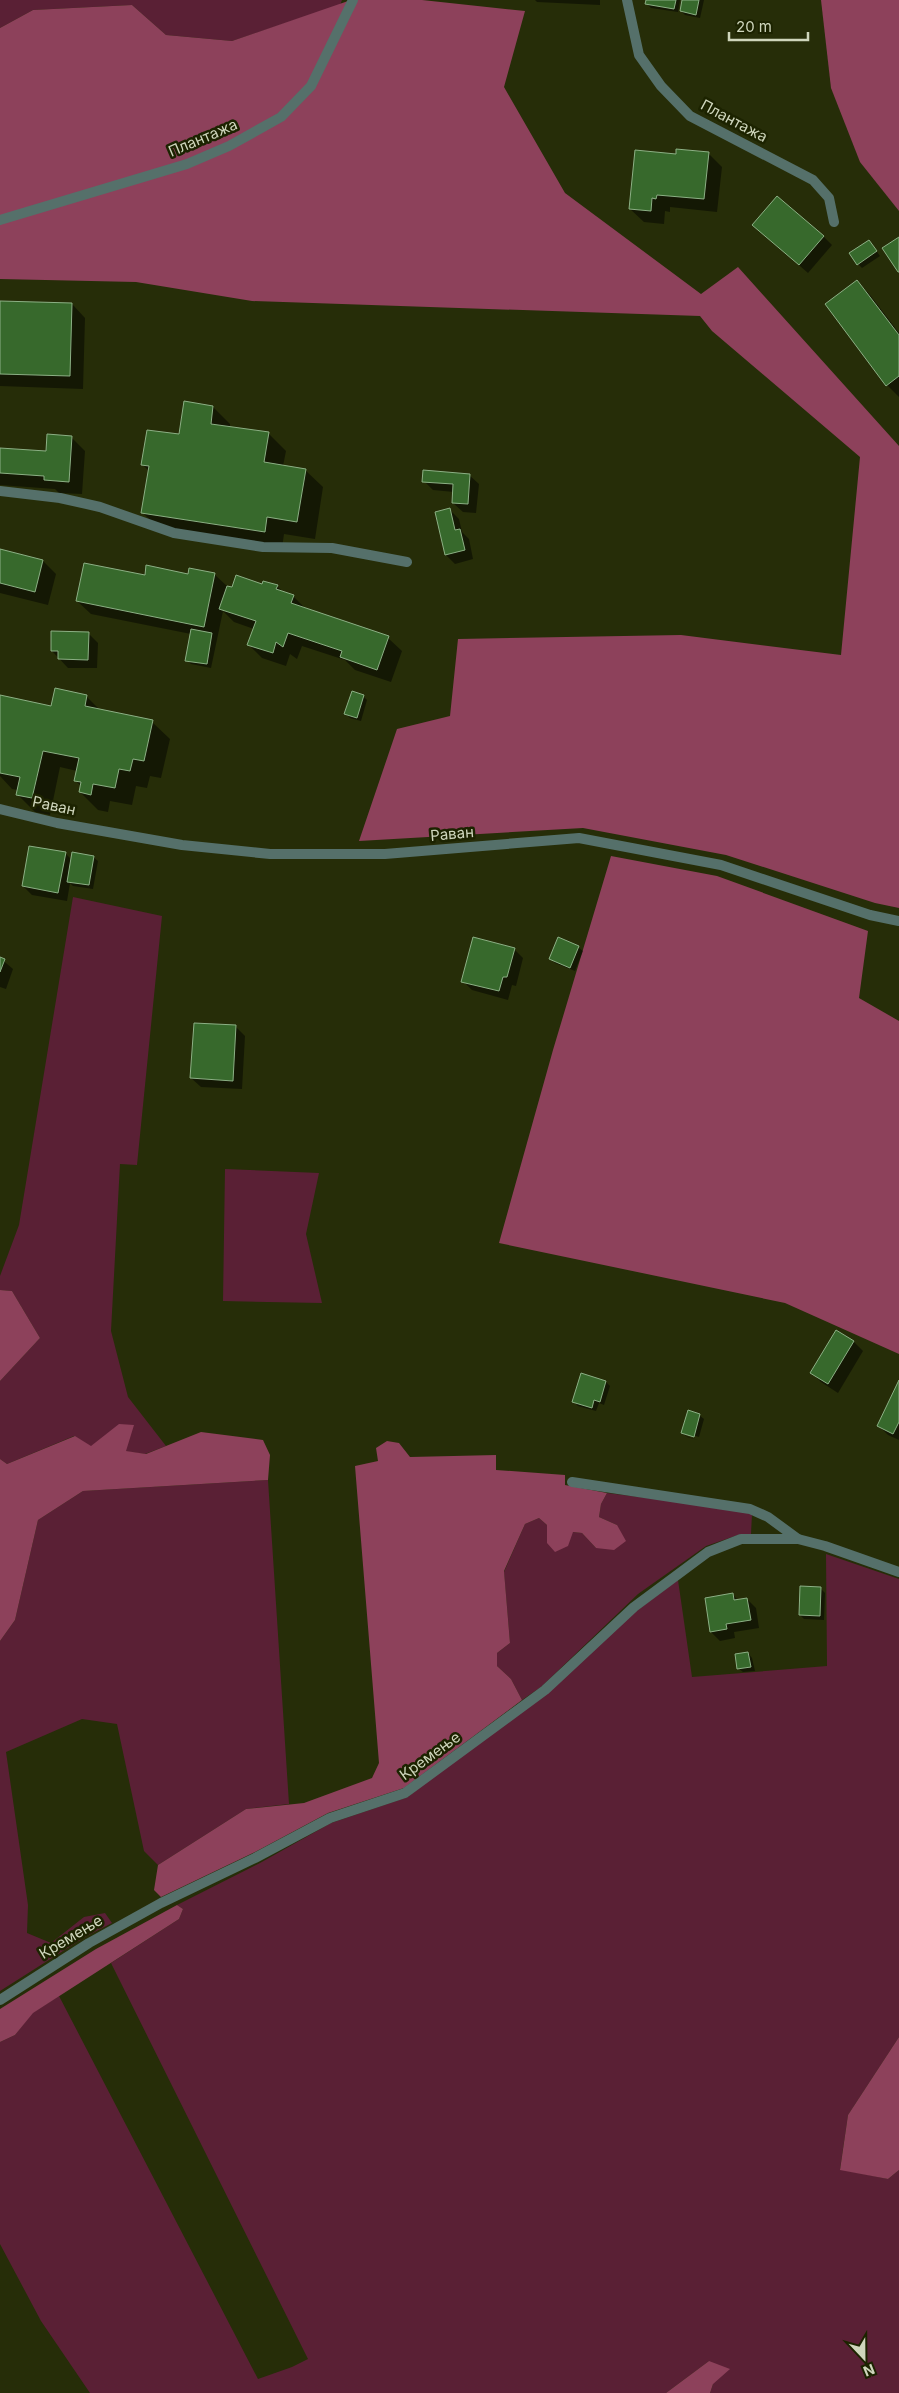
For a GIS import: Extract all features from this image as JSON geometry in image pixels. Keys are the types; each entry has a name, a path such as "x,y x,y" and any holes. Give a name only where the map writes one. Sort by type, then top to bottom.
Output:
{"street":[{"name":"Плантажа","path":"0,220 187,164 229,146 281,117 311,86 353,0"},
{"name":"Плантажа","path":"627,0 639,55 661,86 690,116 813,180 829,198 834,222"},
{"path":"0,490 60,498 100,507 174,533 263,547 332,548 407,562"},
{"name":"Раван","path":"0,809 57,823 182,845 270,854 384,854 579,838 721,865 870,915 899,921"},
{"name":"Кремење","path":"572,1482 750,1508 768,1517 798,1539"},
{"name":"Кремење","path":"0,2000 89,1942 161,1903 255,1858 330,1818 405,1794 545,1690 634,1607 708,1552 741,1539 798,1539 825,1546 899,1572"}],"shaded area":[{"path":"0,0 342,0 340,5 232,41 166,35 132,5 33,10 0,28"},
{"path":"351,0 422,0 525,11 504,87 565,193 701,294 738,267 899,446 899,908 875,903 726,855 583,828 359,841 397,729 450,716 458,639 681,635 841,655 860,457 712,331 700,316 252,301 136,282 0,279 0,28 33,10 132,5 166,35 232,41"},
{"path":"821,0 899,0 899,211 860,162 831,88"},
{"path":"611,856 717,876 868,931 859,998 899,1021 899,1354 785,1303 499,1243 553,1050"},
{"path":"73,897 162,916 137,1165 120,1164 111,1331 128,1397 166,1446 145,1454 91,1447 74,1436 7,1464 0,1459 0,1381 40,1338 12,1291 0,1290 0,1276 19,1225"},
{"path":"225,1169 319,1173 306,1234 322,1303 223,1301"},
{"path":"0,1290 12,1291 40,1338 0,1381"},
{"path":"119,1424 134,1425 126,1451 146,1454 201,1432 263,1440 270,1455 268,1480 83,1491 38,1520 15,1620 0,1641 0,1459 7,1464 75,1436 91,1446"},
{"path":"387,1441 399,1443 410,1457 496,1455 496,1470 565,1475 565,1485 607,1493 601,1504 599,1517 617,1525 626,1541 614,1550 596,1548 582,1533 573,1532 568,1546 555,1552 547,1543 547,1525 539,1518 525,1524 504,1571 510,1643 497,1653 497,1666 511,1679 522,1700 404,1788 328,1813 255,1852 161,1897 154,1890 158,1865 246,1809 304,1803 372,1778 379,1763 355,1466 378,1461 376,1448"},
{"path":"268,1480 289,1804 246,1809 158,1865 144,1851 117,1724 82,1719 6,1752 28,1905 27,1933 51,1943 84,1917 105,1913 112,1923 85,1937 0,1991 0,1641 15,1620 38,1520 83,1491"},
{"path":"607,1493 720,1507 752,1514 751,1534 741,1534 706,1546 638,1594 541,1687 522,1700 511,1679 497,1666 497,1653 510,1643 504,1572 525,1524 539,1518 547,1525 547,1543 573,1532 582,1533 596,1548 617,1525 599,1517 601,1504"},
{"path":"826,1554 899,1579 899,2037 848,2115 840,2169 888,2179 899,2170 899,2393 710,2393 713,2384 709,2361 666,2393 90,2393 41,2321 0,2244 0,2042 15,2035 32,2013 59,1996 258,2379 308,2359 111,1963 179,1919 183,1909 177,1905 260,1863 331,1823 408,1797 635,1612 678,1580 692,1677 827,1666"},
{"path":"177,1905 183,1909 179,1919 33,2013 15,2035 0,2042 0,2009 96,1949"},
{"path":"899,2037 899,2170 888,2179 840,2170 848,2115"},
{"path":"709,2361 730,2369 713,2384 710,2393 666,2393"}],"building":[{"path":"646,0 676,0 674,9 645,4"},
{"path":"682,0 699,0 696,15 680,11"},
{"path":"676,149 709,152 704,199 657,195 656,199 652,198 651,211 629,209 635,150 676,154"},
{"path":"777,196 824,236 799,265 752,225"},
{"path":"899,237 899,272 898,272 882,248"},
{"path":"869,240 877,251 857,265 849,253"},
{"path":"857,280 899,335 899,376 886,386 825,304"},
{"path":"0,301 72,303 70,376 0,374"},
{"path":"184,401 213,406 211,424 269,432 264,462 306,469 297,522 267,517 265,532 141,513 149,466 141,465 147,430 179,434"},
{"path":"47,434 72,436 69,482 44,480 44,476 0,473 0,448 46,451"},
{"path":"423,470 470,474 468,504 452,503 453,484 422,482"},
{"path":"450,508 455,530 460,529 465,550 445,555 435,512"},
{"path":"0,549 43,560 35,592 0,583"},
{"path":"84,563 145,575 146,565 188,574 189,568 215,573 204,627 76,601"},
{"path":"236,575 262,584 263,581 278,585 276,589 294,595 291,603 389,636 377,670 340,657 342,651 288,633 283,647 276,642 273,653 247,645 256,621 219,609 227,586 232,587"},
{"path":"191,629 212,633 207,664 185,661"},
{"path":"51,631 89,632 88,660 58,659 58,651 51,651"},
{"path":"55,688 87,695 85,706 153,720 144,761 133,759 130,771 119,769 115,788 93,784 91,795 79,792 81,782 74,781 79,758 43,751 32,798 16,795 20,777 0,773 0,695 51,706"},
{"path":"352,691 364,695 357,718 344,714"},
{"path":"29,846 66,852 58,893 22,886"},
{"path":"72,852 94,856 89,885 67,882"},
{"path":"473,937 515,948 507,977 503,977 499,991 461,982"},
{"path":"558,937 579,946 570,968 549,959"},
{"path":"0,957 5,959 0,972"},
{"path":"194,1023 236,1025 233,1081 190,1078"},
{"path":"836,1330 854,1341 828,1384 810,1373"},
{"path":"581,1373 606,1381 600,1402 594,1400 592,1408 572,1402"},
{"path":"899,1380 899,1422 893,1434 877,1426"},
{"path":"688,1410 700,1414 694,1437 681,1433"},
{"path":"800,1586 821,1587 820,1616 799,1615"},
{"path":"733,1593 734,1600 747,1598 751,1620 726,1624 727,1629 710,1632 705,1598"},
{"path":"748,1652 751,1667 737,1669 735,1654"}]}
